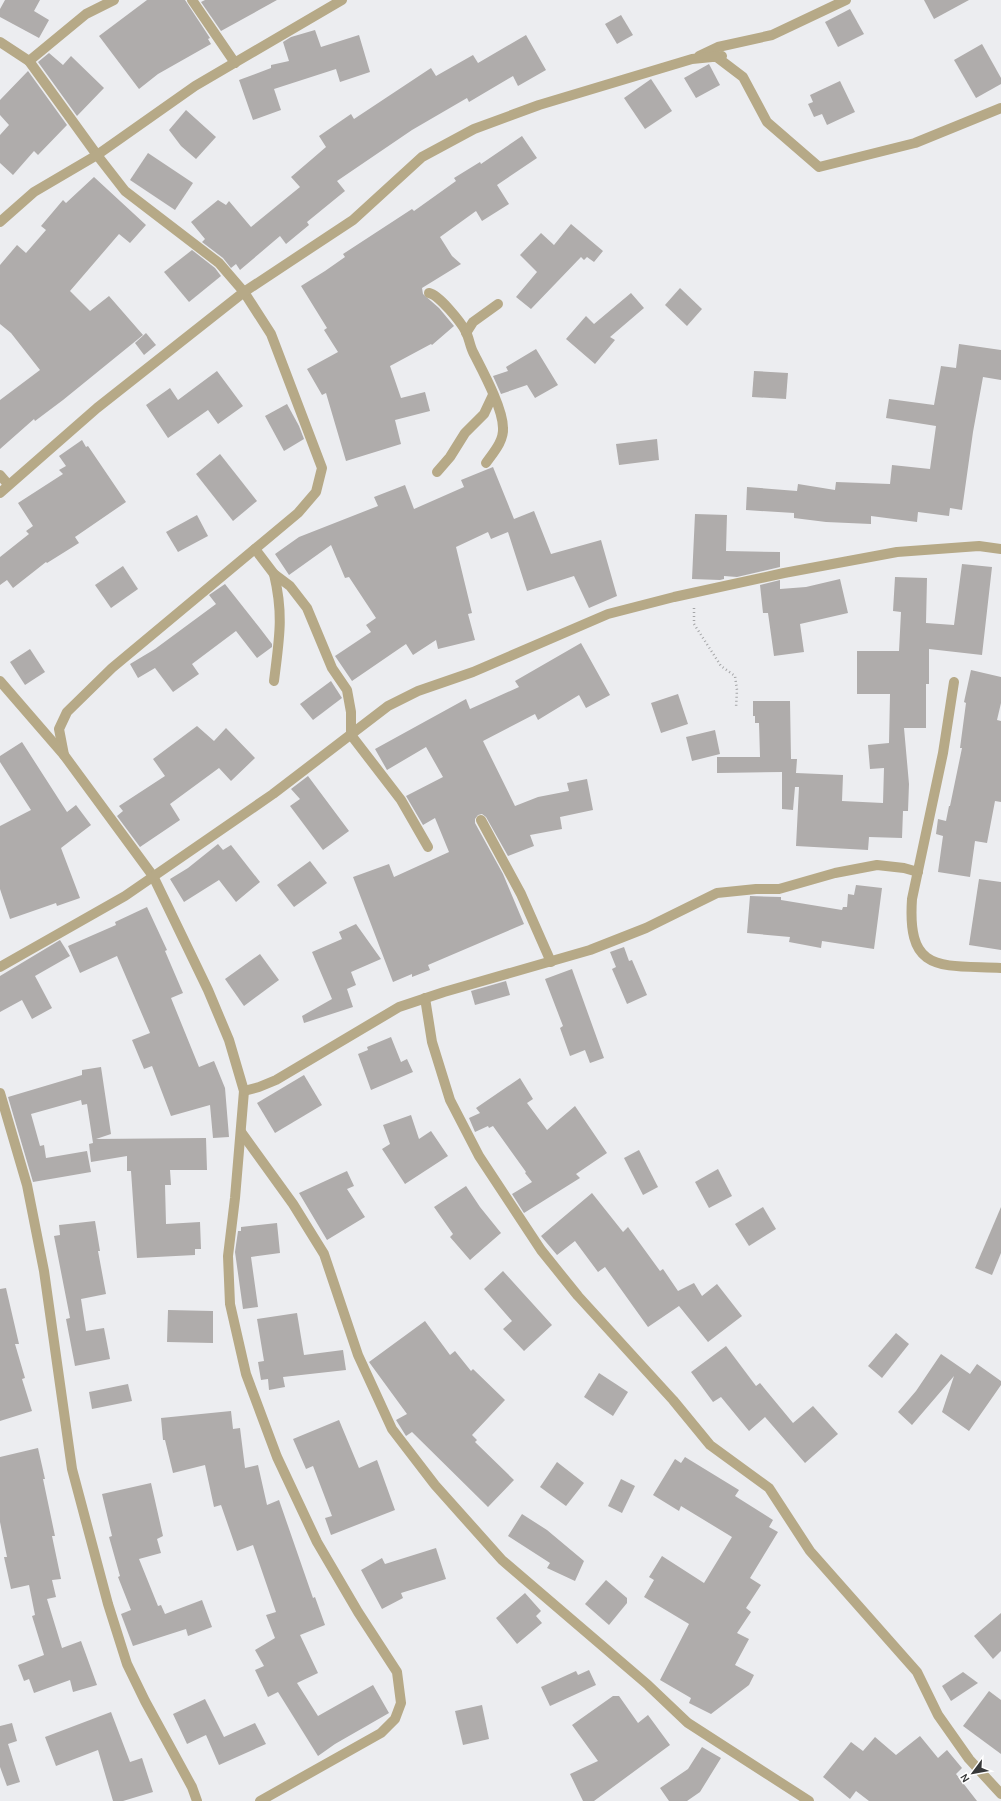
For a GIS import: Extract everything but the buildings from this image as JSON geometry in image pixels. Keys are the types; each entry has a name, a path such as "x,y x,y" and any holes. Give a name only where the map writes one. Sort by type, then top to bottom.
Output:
{"street":[{"path":"29,61 86,14 114,0"},
{"path":"192,0 235,63"},
{"path":"0,222 34,192 97,156 195,86 342,0"},
{"path":"0,493 97,408 244,292 354,220 422,157 474,129 539,105 692,59 718,47 772,35 846,0"},
{"path":"0,42 29,61 97,156 125,191 219,263 244,292 271,334 322,468 316,492 298,513 112,668 67,712 59,729 64,755"},
{"path":"692,59 722,56 718,58 743,77 766,122 819,167 915,143 1001,108"},
{"path":"429,294 438,297 460,322 466,332 472,351 486,374 504,429 498,447 486,463"},
{"path":"466,332 473,322 498,304"},
{"path":"437,472 450,457 465,433 484,414 493,395"},
{"path":"0,966 125,896 273,794 388,706 418,691 473,672 608,614 694,593 784,573 897,552 979,546 1001,549"},
{"path":"255,549 274,574 290,586 307,608 332,668 347,690 351,712 351,735 400,800 428,848"},
{"path":"274,574 280,596 282,619 274,680"},
{"path":"0,681 64,755 153,876 208,990 229,1040 244,1091 228,1256 230,1304 246,1374 277,1457 317,1542 358,1612 397,1672 401,1703 395,1719 381,1733 260,1801"},
{"path":"954,682 943,753 912,899 910,922 914,943 926,958 937,963 956,966 1001,968"},
{"path":"481,820 521,894 551,962"},
{"path":"244,1091 276,1080 399,1007 425,998 597,948 646,928 717,893 756,889 779,889 835,873 877,865 904,868 918,872"},
{"path":"425,998 432,1042 450,1100 479,1156 541,1250 578,1296 673,1400 710,1445 768,1488 810,1551 916,1672 938,1715 969,1759 1001,1794"},
{"path":"0,1093 27,1185 42,1264 72,1469 108,1604 128,1664 145,1701 192,1787 197,1801"},
{"path":"241,1132 293,1204 324,1254 358,1356 392,1428 435,1485 502,1560 648,1685 688,1723 809,1801"}],"path":[{"path":"694,593 694,624 721,666 735,676 737,690 736,708"}]}
